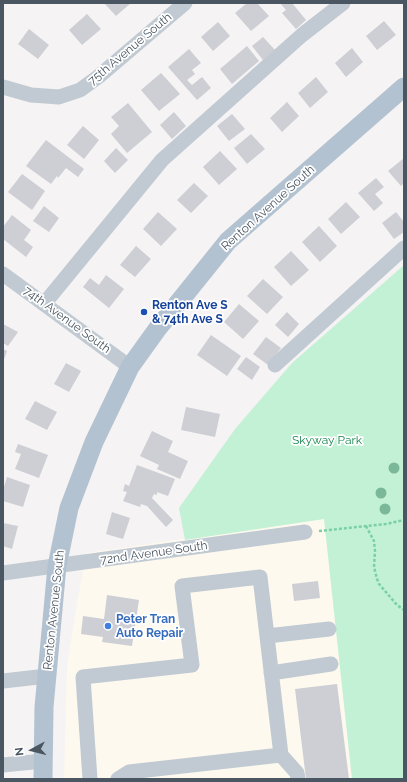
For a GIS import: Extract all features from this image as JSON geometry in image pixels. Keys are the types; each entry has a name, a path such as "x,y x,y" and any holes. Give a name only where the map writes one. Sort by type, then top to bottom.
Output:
{"main road":[{"name":"Renton Avenue South","path":"43,770 44,707 57,566 69,508 94,442 130,366 158,328 228,242 401,95"}],"street":[{"name":"75th Avenue South","path":"3,88 31,95 59,97 80,90 98,77 185,3"},
{"path":"44,304 162,160 302,35 343,3"},
{"path":"275,366 404,248"},
{"name":"74th Avenue South","path":"3,274 130,366"},
{"name":"72nd Avenue South","path":"3,573 305,532"},
{"path":"90,779 83,677 192,665 182,586 260,577 281,755 297,774 298,779"},
{"path":"267,636 329,629"},
{"path":"271,673 331,664"},
{"path":"3,681 47,676"},
{"path":"118,779 129,772 281,755"},
{"path":"3,765 43,770"}],"path":[{"path":"305,532 386,524 404,520"},
{"path":"366,526 374,541 374,567 379,584 397,605 404,610"}],"shaded area":[{"path":"324,519 352,779 64,779 67,665 86,553"}],"green space":[{"name":"Skyway Park","path":"404,265 404,779 352,779 324,519 185,540 179,508 235,429 292,363"}],"building":[{"path":"104,3 131,3 116,16"},
{"path":"247,3 257,3 269,16 251,31 235,13"},
{"path":"280,3 292,3 306,20 296,29 282,13 286,10"},
{"path":"87,14 101,29 82,45 69,30"},
{"path":"384,21 396,35 377,50 366,36"},
{"path":"218,22 230,36 213,51 201,37"},
{"path":"29,29 49,45 38,59 18,44"},
{"path":"263,37 275,50 263,60 252,46"},
{"path":"247,46 259,61 232,84 220,69"},
{"path":"352,48 363,62 346,77 335,63"},
{"path":"189,49 201,63 192,70 195,74 187,80 192,85 202,77 211,88 197,100 168,67"},
{"path":"161,73 180,94 159,111 141,90"},
{"path":"316,77 328,92 310,108 298,93"},
{"path":"287,102 299,116 282,132 270,118"},
{"path":"128,103 152,132 127,153 111,134 119,126 111,117"},
{"path":"174,112 186,126 172,139 160,125"},
{"path":"232,114 245,129 229,141 217,126"},
{"path":"83,126 99,140 84,159 67,145"},
{"path":"251,134 265,149 247,164 234,148"},
{"path":"46,140 84,169 78,177 66,168 51,184 26,166"},
{"path":"116,148 128,160 115,173 104,161"},
{"path":"220,151 237,169 219,185 203,167"},
{"path":"404,158 404,183 401,186 388,171"},
{"path":"22,174 45,191 32,210 8,192"},
{"path":"376,178 384,187 375,194 383,203 374,211 358,193"},
{"path":"194,183 208,196 191,213 177,200"},
{"path":"346,202 360,217 341,234 328,219"},
{"path":"44,206 59,218 49,232 33,221"},
{"path":"158,212 177,229 161,246 143,229"},
{"path":"396,212 404,222 404,232 394,239 382,223"},
{"path":"12,215 31,230 24,240 33,247 26,257 3,239 3,227"},
{"path":"319,226 337,246 320,262 302,242"},
{"path":"136,246 151,259 135,277 120,265"},
{"path":"291,251 309,270 291,286 274,267"},
{"path":"106,275 124,289 109,308 83,287 90,278 99,285"},
{"path":"263,279 283,297 267,314 247,296"},
{"path":"239,304 259,321 243,339 224,322"},
{"path":"287,312 299,324 288,337 275,325"},
{"path":"3,324 18,332 8,346 3,343"},
{"path":"211,335 241,356 227,376 197,355"},
{"path":"266,337 281,348 268,365 253,354"},
{"path":"3,349 7,351 3,362"},
{"path":"246,357 260,367 252,380 237,369"},
{"path":"66,363 81,371 69,392 54,384"},
{"path":"35,401 57,412 47,430 25,419"},
{"path":"186,407 220,414 215,437 181,430"},
{"path":"152,431 173,441 168,452 188,461 180,479 157,469 159,465 140,456"},
{"path":"18,444 48,455 39,478 15,469 21,454 15,452"},
{"path":"137,465 175,479 168,496 157,492 157,495 154,494 152,498 173,520 166,527 147,506 141,504 140,507 123,501 127,492 123,491 125,484 129,486"},
{"path":"7,477 30,485 23,507 3,501 3,490"},
{"path":"112,512 130,518 123,539 106,534"},
{"path":"3,523 18,526 12,549 3,546"},
{"path":"318,581 320,598 294,601 292,584"},
{"name":"Peter Tran Auto Repair","path":"107,595 139,600 132,646 102,642 103,637 81,634 83,616 104,619"},
{"path":"337,684 349,779 306,779 295,689"}],"place":[{"name":"Renton Ave S & 74th Ave S","path":"144,312"},
{"name":"Peter Tran Auto Repair","path":"108,626"}]}
